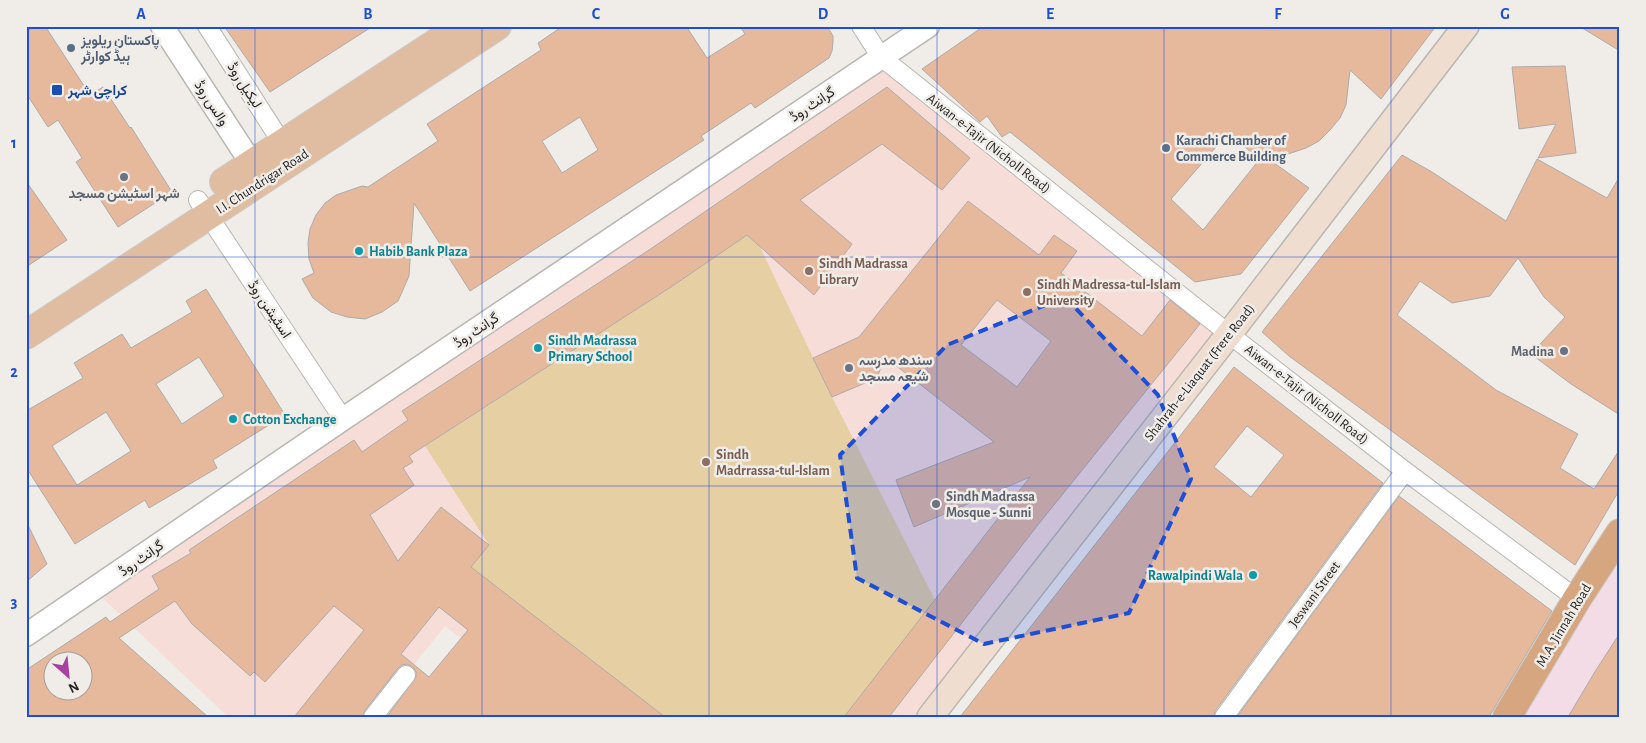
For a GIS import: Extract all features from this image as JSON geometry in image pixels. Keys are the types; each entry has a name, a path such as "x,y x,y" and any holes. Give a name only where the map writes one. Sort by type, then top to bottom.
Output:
{"highway":[{"name":"M.A. Jinnah Road","path":"1507,717 1620,533"}],"main road":[{"name":"I.I. Chundrigar Road","path":"257,172 282,143 462,26"},
{"name":"I.I. Chundrigar Road","path":"26,335 203,208 257,172 497,26"},
{"name":"Shahrah-e-Liaquat (Frere Road)","path":"930,717 1229,334 1466,26"},
{"name":"I.I. Chundrigar Road","path":"26,312 203,208"}],"street":[{"name":"والس روڈ","path":"162,26 257,172"},
{"name":"لیکیل روڈ","path":"207,26 282,143"},
{"name":"Aiwan-e-Tajir (Nicholl Road)","path":"861,26 881,57 1229,334 1405,471 1578,599"},
{"name":"گرانٹ روڈ","path":"26,635 343,419 928,26"},
{"name":"اسٹیشن روڈ","path":"203,208 343,419"},
{"name":"Jeswani Street","path":"1224,717 1405,471"},
{"path":"373,717 406,675"}],"highlighted area":[{"path":"1065,297 1158,395 1191,479 1129,613 984,644 857,578 840,455 947,345"}],"shaded area":[{"name":"Sindh Madrrassa-tul-Islam","path":"881,57 1229,334 930,717 564,717 445,626 372,717 228,717 94,590"},
{"path":"750,233 760,247 832,397 935,600 844,717 665,717 471,567 489,545 425,446 674,285"},
{"path":"1620,530 1620,717 1507,717"}],"building":[{"path":"26,26 45,26 90,95 103,87 172,192 118,227 76,162 82,158 58,120 48,127 26,93"},
{"path":"224,26 373,26 270,92"},
{"path":"563,26 686,26 707,58 745,34 740,26 827,26 833,36 832,51 829,58 755,108 751,103 701,136 704,140 470,291 414,203 409,276 398,301 382,312 365,319 347,317 331,312 313,298 302,279 314,273 309,259 308,243 310,229 316,215 325,203 336,195 362,186 368,187 438,141 427,124 541,50 538,43","holes":["580,117 598,150 562,173 542,141"]},
{"path":"984,26 1436,26 1381,99 1350,70 1346,105 1340,118 1330,130 1319,141 1306,148 1270,160 1309,188 1241,274 1195,282 1010,132 1002,137 987,116 980,122 922,69","holes":["1229,132 1259,160 1203,230 1171,199"]},
{"path":"1579,26 1620,26 1620,51"},
{"path":"1565,66 1576,153 1538,158 1556,124 1519,129 1512,67"},
{"path":"887,87 970,158 942,190 882,144 800,200 852,244 814,295 747,235 674,285 409,456 413,462 403,468 414,485 370,515 398,561 441,507 489,545 471,567 665,717 387,717 416,677 413,667 407,664 398,668 365,710 363,717 294,717 364,630 334,606 265,682 254,672 250,676 192,624 175,601 119,638 208,717 26,717 26,670 42,659 42,700 92,700 92,650 56,650 106,617 110,622 159,589 152,576 191,553 189,550 354,440 362,452 408,420 402,411 649,250","holes":["439,607 468,630 429,677 401,654"]},
{"path":"1402,155 1432,172 1506,221 1537,159 1607,198 1620,176 1620,415 1571,384 1531,354 1565,317 1544,297 1518,258 1490,296 1452,303 1420,281 1397,315 1496,390 1578,434 1560,468 1594,489 1620,449 1620,489 1575,565 1289,356 1262,332"},
{"path":"26,181 67,240 26,267"},
{"path":"968,201 1039,255 1054,235 1077,251 1061,273 1142,336 1170,300 1200,324 1037,526 889,717 844,717 1030,477 914,527 896,480 994,442 885,357 877,378 832,397 813,358 859,337","holes":["997,300 1051,341 1017,387 961,345"]},
{"name":"Cotton Exchange","path":"206,289 285,415 213,460 217,468 149,508 145,500 75,544 26,467 26,411 83,378 74,363 122,334 131,348 192,312 186,301","holes":["199,357 224,396 182,424 156,384","106,412 131,451 77,485 52,446"]},
{"path":"1234,367 1383,483 1215,711 1214,717 960,717","holes":["1247,426 1284,455 1251,497 1214,467"]},
{"path":"1399,496 1552,611 1489,717 1237,717"},
{"path":"26,521 47,564 26,582"},
{"path":"1620,633 1620,717 1568,717 1596,670"}],"place":[{"name":"پاکستان ریلویز ہیڈ کوارٹر","path":"71,48"},
{"name":"کراچی شہر","path":"57,90"},
{"name":"Karachi Chamber of Commerce Building","path":"1166,148"},
{"name":"شہر اسٹیشن مسجد","path":"124,177"},
{"name":"Habib Bank Plaza","path":"359,251"},
{"name":"Sindh Madrassa Library","path":"809,271"},
{"name":"Sindh Madressa-tul-Islam University","path":"1027,292"},
{"name":"Sindh Madrassa Primary School","path":"538,348"},
{"name":"Madina","path":"1564,351"},
{"name":"سندھ مدرسہ شیعہ مسجد","path":"849,368"},
{"name":"Cotton Exchange","path":"233,419"},
{"name":"Sindh Madrrassa-tul-Islam","path":"706,462"},
{"name":"Sindh Madrassa Mosque - Sunni","path":"936,504"},
{"name":"Rawalpindi Wala","path":"1253,575"}]}
